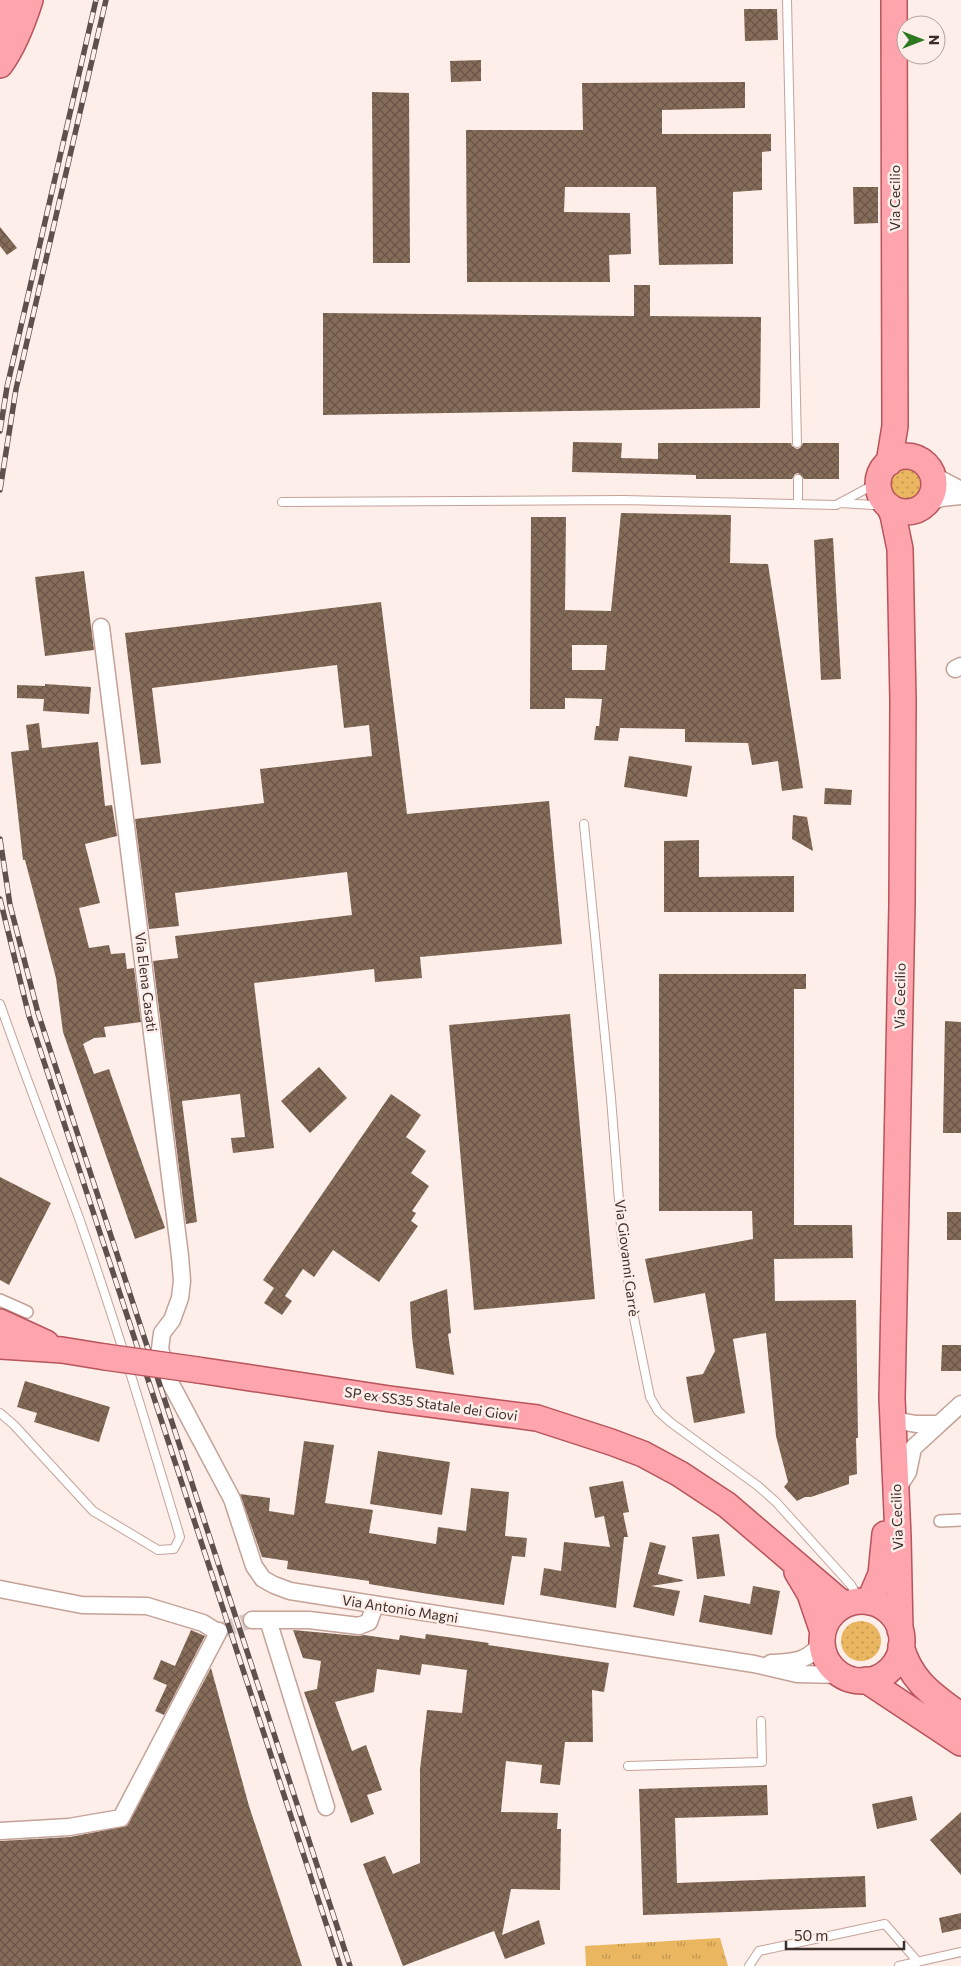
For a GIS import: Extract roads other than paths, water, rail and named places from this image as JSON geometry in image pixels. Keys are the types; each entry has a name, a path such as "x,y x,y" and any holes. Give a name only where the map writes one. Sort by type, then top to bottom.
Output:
{"main road":[{"path":"0,34 11,0"},
{"path":"0,65 24,18 30,0"},
{"name":"Via Cecilio","path":"858,1603 879,1583 883,1561 893,1412 902,904 903,702 900,549 886,488 895,426 894,0"},
{"name":"Via Cecilio","path":"895,395 906,429 926,467"},
{"path":"906,456 926,467 934,489 932,496 922,507 904,512 886,488 899,457 906,456"},
{"name":"Via Cecilio","path":"900,586 922,507"},
{"path":"0,1322 32,1330"},
{"path":"0,1338 32,1330"},
{"path":"0,1346 32,1330"},
{"name":"SP ex SS35 Statale dei Giovi","path":"32,1330 62,1350 390,1399 537,1418 612,1442 643,1454 680,1474 727,1505 789,1560 858,1603"},
{"name":"Via Cecilio","path":"893,1412 901,1638"},
{"name":"SP ex SS35 Statale dei Giovi","path":"789,1560 810,1594 823,1637"},
{"path":"901,1638 897,1659 889,1670 879,1677 854,1680 842,1675 833,1668 826,1658 823,1637 829,1619 858,1603 886,1609 895,1619 901,1638 905,1660 915,1678 934,1696 961,1716"},
{"path":"866,1680 961,1743"}],"street":[{"path":"926,467 961,490"},
{"path":"922,507 942,498 961,496"},
{"name":"Via Elena Casati","path":"101,627 180,1256 182,1281 180,1298 172,1320 162,1333"},
{"path":"0,1300 32,1330"},
{"name":"Via Antonio Magni","path":"162,1333 160,1349 171,1384 232,1499 254,1566 263,1579 290,1591 754,1664"},
{"path":"896,1491 908,1472 914,1448 961,1404"},
{"path":"893,1412 916,1424 938,1424"},
{"path":"940,1521 961,1520"},
{"path":"0,1589 82,1605 147,1606 203,1623 219,1631 121,1818 69,1827 0,1831"},
{"path":"326,1807 260,1620 309,1620 359,1626 367,1624 372,1619 375,1605"},
{"path":"754,1664 785,1663 807,1658 816,1652 823,1637"},
{"path":"754,1664 797,1674 842,1675"}],"lane":[{"path":"788,0 797,442"},
{"path":"798,479 798,503"},
{"path":"282,502 623,500 836,505 886,488"},
{"path":"838,503 873,505 886,488"},
{"name":"Via Giovanni Garrè","path":"584,824 611,1098 622,1239 634,1318 650,1397 658,1411 670,1422 758,1486 776,1502 852,1585 858,1603"},
{"path":"0,1004 25,1077 79,1219 141,1410 180,1537 174,1549 158,1550 93,1511 14,1425 0,1413"},
{"path":"628,1766 762,1762 761,1721"},
{"path":"749,1966 758,1951 885,1924 918,1962"},
{"path":"899,1966 961,1952"}],"tunnel":[{"path":"219,1631 252,1620"}],"railway":[{"path":"0,431 7,387 96,0"},
{"path":"0,490 16,389 106,0"},
{"path":"0,839 10,905 38,1013 350,1966"},
{"path":"0,899 29,1016 340,1966"}]}
